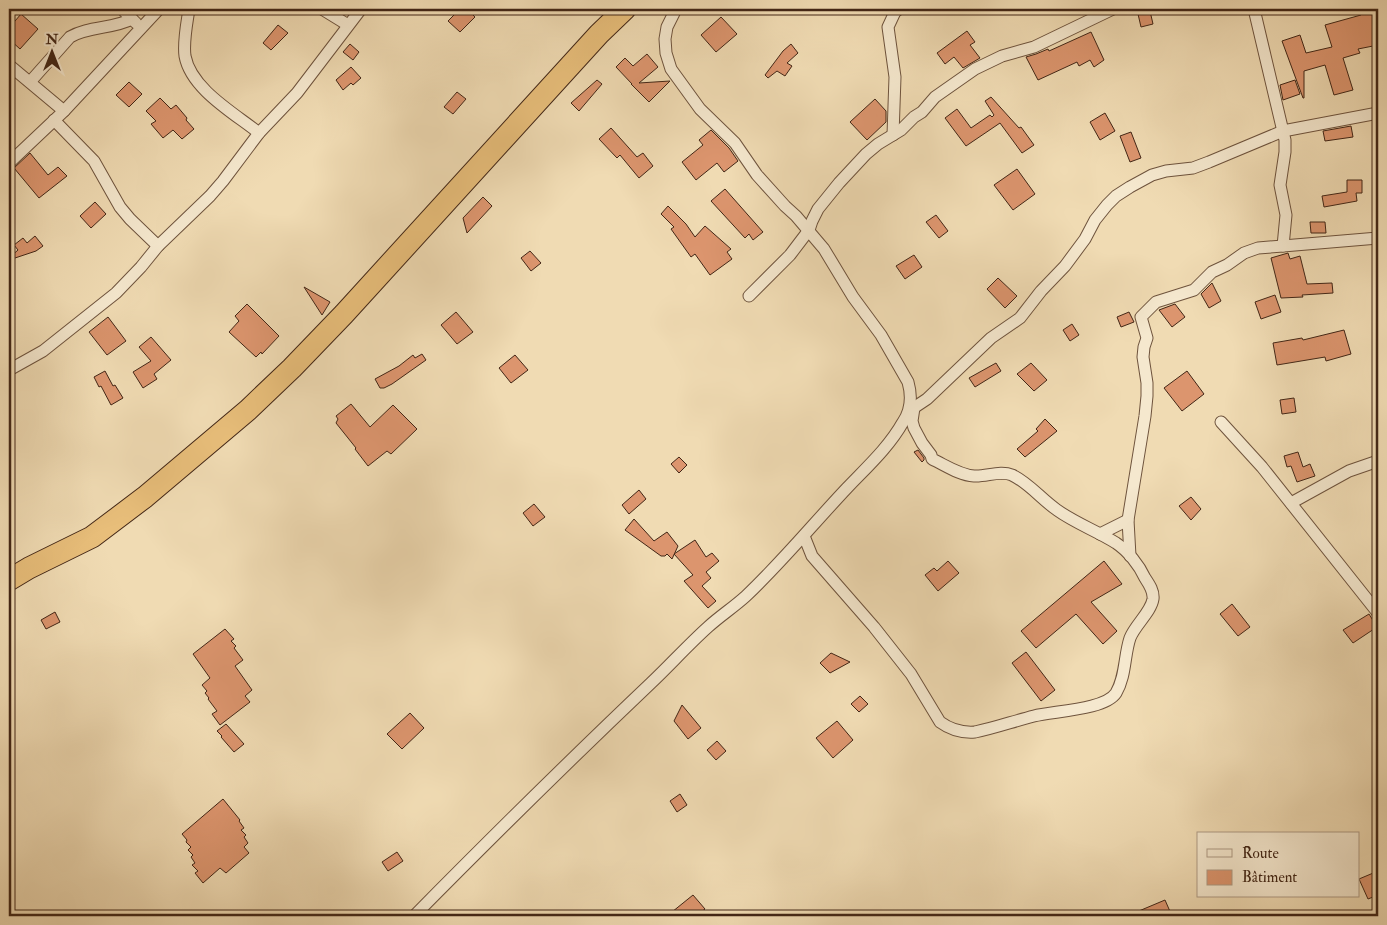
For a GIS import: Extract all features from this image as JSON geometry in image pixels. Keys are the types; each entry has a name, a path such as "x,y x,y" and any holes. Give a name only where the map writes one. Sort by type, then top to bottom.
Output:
{"highway":[{"path":"9,580 28,568 92,536 152,491 248,410 344,314 599,34 625,9"}],"street":[{"path":"122,9 141,28"},
{"path":"9,163 64,111 159,9"},
{"path":"189,9 184,49 188,68 192,76 210,95 260,133"},
{"path":"322,9 348,25"},
{"path":"9,370 43,351 116,293 158,246 223,181 260,133 297,93 361,9"},
{"path":"676,9 667,27 665,39 666,54 671,69 700,109 735,143 756,175 809,230 824,249 853,297 881,335 908,382 911,391 911,410 914,428 922,443 932,455 932,459 962,474 973,476 1005,473 1012,475 1060,512 1118,544 1142,571 1151,589 1153,600 1150,608 1131,636 1126,652 1121,684 1115,695 1102,703 1087,708 1035,716 985,730 965,733 940,722 911,674 874,627 812,556 804,536"},
{"path":"893,135 895,77 888,27 895,12 899,9"},
{"path":"750,296 790,255 809,230 818,209 829,194 866,154 901,130 922,112 935,97 975,69 1002,56 1034,47 1113,9"},
{"path":"1254,9 1285,140 1280,185 1286,215 1283,246"},
{"path":"30,82 70,37 76,33 119,24 132,19"},
{"path":"9,64 64,111"},
{"path":"414,916 505,824 708,627 745,596 804,536 878,456 911,410 927,399 981,347 1026,312 1041,292 1066,266 1100,213 1116,196 1130,186 1152,175 1193,168 1283,131 1378,113"},
{"path":"54,120 94,161 120,207 158,246"},
{"path":"1130,556 1128,520 1147,396 1143,357 1147,338 1141,317 1156,302 1194,290 1212,272 1227,265 1244,253 1258,248 1378,238"},
{"path":"1221,422 1262,467 1378,613"},
{"path":"1291,503 1349,470 1378,461"},
{"path":"1100,534 1128,520"}],"building":[{"path":"460,9 467,9 475,17 460,32 448,21"},
{"path":"1360,9 1374,9 1378,45 1358,49 1360,53 1343,58 1353,90 1334,95 1325,65 1304,71 1303,98 1282,41 1300,35 1306,53 1332,47 1325,25 1361,15"},
{"path":"1150,11 1153,24 1141,27 1138,14"},
{"path":"21,14 38,29 20,49 9,39 9,28"},
{"path":"721,17 737,34 716,52 701,35"},
{"path":"278,25 288,33 271,50 263,43"},
{"path":"967,31 975,42 970,45 980,58 963,68 954,57 945,64 937,53"},
{"path":"1091,32 1104,60 1094,67 1090,60 1079,66 1077,62 1038,80 1026,57 1048,49 1049,51"},
{"path":"350,44 359,52 353,60 343,52"},
{"path":"791,44 798,53 787,63 792,66 785,76 777,71 768,78 765,75 783,51"},
{"path":"647,54 658,67 639,83 670,81 649,102 616,67 625,58 633,66"},
{"path":"351,67 361,78 343,90 336,80"},
{"path":"597,80 602,84 579,111 571,103"},
{"path":"1295,80 1300,94 1283,100 1280,85"},
{"path":"129,82 142,94 129,107 116,95"},
{"path":"457,92 466,99 453,114 444,107"},
{"path":"991,97 1019,128 1021,127 1034,145 1022,153 1000,123 966,146 945,118 957,109 971,128 990,115 992,117 994,115 985,101"},
{"path":"160,98 171,109 176,105 194,129 182,139 173,130 163,138 151,124 156,121 146,111"},
{"path":"875,99 886,111 886,122 867,140 850,122"},
{"path":"1105,113 1115,131 1100,140 1090,122"},
{"path":"1351,126 1353,137 1325,141 1323,131"},
{"path":"611,128 637,157 643,153 653,166 639,178 620,155 617,158 599,139"},
{"path":"711,130 729,148 738,161 724,172 717,163 696,180 682,162 703,145 699,140"},
{"path":"1131,132 1141,158 1130,162 1120,136"},
{"path":"30,153 48,175 58,167 67,176 39,198 14,168"},
{"path":"1017,169 1035,194 1013,210 994,185"},
{"path":"1347,180 1362,180 1362,193 1356,193 1357,201 1324,207 1322,196 1347,192"},
{"path":"725,189 763,232 753,240 749,234 745,238 711,201"},
{"path":"483,197 492,206 467,233 463,218"},
{"path":"95,202 106,214 91,228 80,216"},
{"path":"668,206 686,224 695,237 705,226 731,249 727,252 732,259 710,275 695,254 691,257 671,229 674,227 661,214"},
{"path":"936,215 948,231 939,238 926,222"},
{"path":"1310,222 1325,222 1326,233 1311,233"},
{"path":"35,236 43,246 36,251 9,260 18,250 14,245 23,238 27,243"},
{"path":"530,251 541,263 531,271 521,258"},
{"path":"1288,253 1290,259 1300,256 1307,284 1332,283 1333,293 1281,298 1271,258"},
{"path":"914,255 922,267 905,279 896,266"},
{"path":"998,278 1017,296 1005,308 987,289"},
{"path":"1212,283 1221,301 1209,308 1201,294"},
{"path":"304,287 330,302 322,315"},
{"path":"1275,295 1281,312 1261,319 1255,302"},
{"path":"247,304 279,336 262,354 261,352 256,357 229,332 239,321 235,316"},
{"path":"1175,304 1185,317 1172,327 1159,310"},
{"path":"456,312 473,332 457,344 441,325"},
{"path":"1129,312 1134,322 1121,327 1117,317"},
{"path":"108,317 126,341 107,355 89,332"},
{"path":"1072,324 1079,335 1070,341 1063,330"},
{"path":"1344,330 1351,354 1326,361 1325,357 1277,365 1273,343 1302,338 1303,340"},
{"path":"151,337 171,360 154,374 157,379 143,388 133,372 151,361 139,347"},
{"path":"422,354 426,360 392,384 380,388 375,379 399,366 413,355 415,358"},
{"path":"515,355 528,370 511,383 499,368"},
{"path":"996,363 1001,371 975,387 969,378"},
{"path":"1031,363 1047,380 1034,391 1017,374"},
{"path":"105,371 113,386 115,385 123,398 111,405 94,377"},
{"path":"1187,371 1204,394 1182,411 1164,388"},
{"path":"1294,398 1296,412 1282,414 1280,400"},
{"path":"351,404 370,427 393,405 417,429 391,454 387,451 368,466 336,423 338,419 336,416"},
{"path":"1045,419 1057,431 1025,457 1017,449 1038,431 1036,429"},
{"path":"918,450 924,458 922,462 914,452"},
{"path":"1298,452 1303,467 1310,464 1315,476 1297,482 1291,466 1287,467 1284,456"},
{"path":"679,457 687,465 679,473 671,464"},
{"path":"639,490 646,499 629,514 622,505"},
{"path":"1191,497 1201,509 1191,520 1179,506"},
{"path":"534,504 545,517 533,526 523,513"},
{"path":"634,519 654,541 667,532 678,546 672,559 667,554 661,556 625,530"},
{"path":"695,540 706,557 712,553 719,561 706,572 711,578 702,586 716,601 708,608 684,581 693,575 674,554"},
{"path":"948,561 959,573 938,591 925,575 934,568 937,571"},
{"path":"1104,561 1122,584 1091,602 1117,631 1103,644 1076,614 1036,648 1021,631"},
{"path":"1232,604 1250,627 1238,636 1220,614"},
{"path":"55,612 60,622 46,629 41,620"},
{"path":"1369,614 1377,627 1353,643 1343,630"},
{"path":"225,629 234,639 231,641 236,646 234,648 243,660 235,666 252,690 245,696 250,702 220,725 212,714 217,711 208,699 205,693 207,691 202,685 210,678 193,654"},
{"path":"1026,652 1055,690 1041,701 1012,663"},
{"path":"831,653 850,662 830,673 820,663"},
{"path":"860,696 868,704 859,712 851,704"},
{"path":"682,705 701,728 688,739 674,721"},
{"path":"410,713 424,728 402,749 387,734"},
{"path":"837,721 853,740 833,758 816,738"},
{"path":"226,724 244,744 234,752 217,731"},
{"path":"717,741 726,751 716,760 707,750"},
{"path":"680,794 687,805 677,812 670,801"},
{"path":"223,799 244,828 241,830 246,835 244,837 248,843 244,847 249,853 226,873 220,868 203,883 195,873 198,871 192,865 195,863 191,857 193,855 188,850 191,847 182,834"},
{"path":"397,852 403,861 388,871 382,862"},
{"path":"1378,871 1378,895 1368,899 1360,879"},
{"path":"693,895 705,909 696,916 667,916"},
{"path":"1165,900 1172,916 1127,916"}]}
